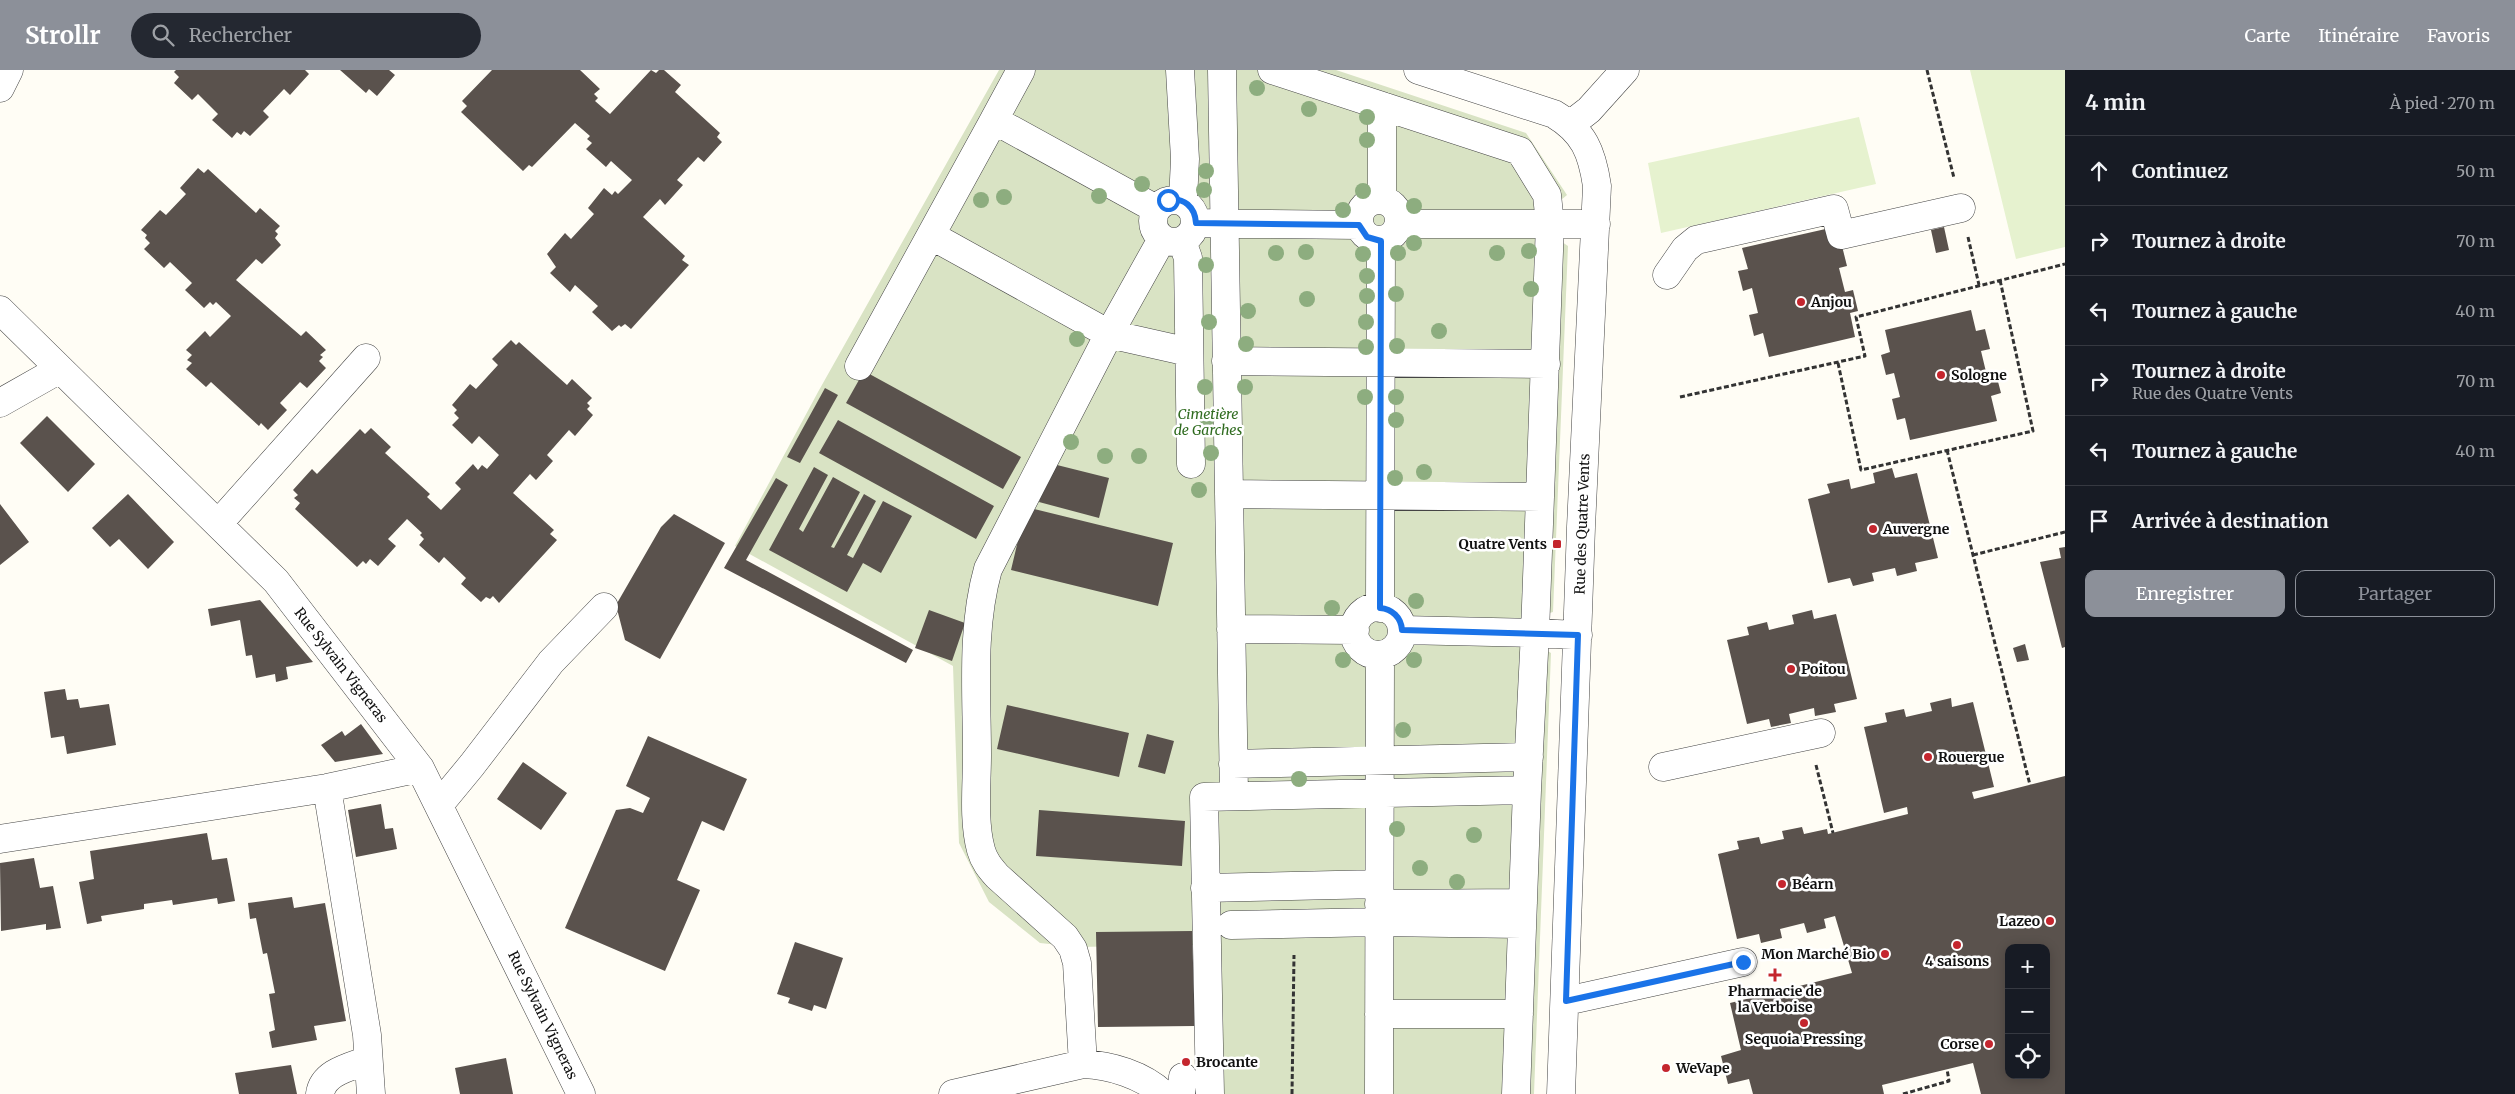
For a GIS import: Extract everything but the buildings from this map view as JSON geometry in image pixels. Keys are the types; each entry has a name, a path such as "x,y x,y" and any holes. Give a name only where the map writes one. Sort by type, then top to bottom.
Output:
{"street":[{"path":"0,88 9,70"},
{"path":"860,366 1022,70"},
{"path":"1083,1064 1077,963 1073,949 1065,937 997,876 988,865 981,850 977,792 977,627 980,596 988,569 1109,334 1181,226 1185,159 1180,70"},
{"path":"1222,70 1223,224 1234,794"},
{"path":"1272,70 1520,151 1547,195 1550,224 1546,364 1516,1094"},
{"name":"Rue des Quatre Vents","path":"1418,70 1554,114 1571,124 1582,137 1594,168 1597,186 1561,1094"},
{"path":"1571,124 1589,110 1625,70"},
{"path":"1382,106 1382,200"},
{"path":"994,120 1156,209 1168,200 1181,226 1188,258 1190,464"},
{"path":"1380,608 1381,362 1390,232 1396,209 1392,204 1382,200 1366,205 1360,214 1359,225 1367,237 1390,232 1550,224 1596,224"},
{"path":"1667,275 1685,249 1696,240 1730,231 1834,209 1841,235 1961,208"},
{"path":"1181,226 1223,224 1359,225"},
{"path":"932,236 1109,334 1189,352"},
{"name":"Rue Sylvain Vigneras","path":"0,310 276,581 420,768 581,1094"},
{"path":"218,524 366,358"},
{"path":"1226,361 1546,364"},
{"path":"0,403 60,369"},
{"path":"1229,494 1540,497"},
{"path":"439,805 551,662 604,607"},
{"path":"1380,608 1390,610 1397,616 1402,630 1399,644 1394,650 1380,655 1367,652 1362,648 1358,643 1355,630 1357,621 1363,613 1371,609 1380,608"},
{"path":"1231,629 1355,630"},
{"path":"1402,630 1578,635"},
{"path":"1379,1094 1380,655"},
{"path":"1663,767 1815,734"},
{"path":"1233,764 1529,757"},
{"path":"0,839 327,788 420,768"},
{"path":"327,788 367,1036 371,1094"},
{"path":"1210,1094 1204,797 1234,794 1528,790"},
{"path":"1205,888 1523,913"},
{"path":"1231,925 1294,924 1379,903"},
{"path":"1566,1001 1743,962"},
{"path":"1379,1014 1519,1014"},
{"path":"320,1094 321,1086 328,1076 368,1060"},
{"path":"953,1094 1083,1064 1101,1065 1153,1084 1176,1088"}],"path":[{"path":"1680,397 1865,356 1856,317 2065,264"},
{"path":"1838,363 1861,470 2033,431 2000,280"},
{"path":"1947,450 2030,785"},
{"path":"1972,555 2065,532"},
{"path":"1815,734 1833,833"},
{"path":"1292,1094 1294,924"},
{"path":"1903,1094 1949,1081 1946,1069"}],"green space":[{"name":"Cimetière de Garches","path":"999,70 1336,70 1526,133 1567,195 1561,200 1562,242 1568,246 1553,612 1546,614 1546,650 1551,653 1534,1094 1199,1094 1195,945 1077,947 1040,943 989,902 959,843 953,666 735,546 818,392"},
{"path":"1970,70 2065,70 2065,247 2016,259"},
{"path":"1859,117 1876,184 1661,233 1648,163"}],"place":[{"name":"Anjou","path":"1801,302"},
{"name":"Sologne","path":"1941,375"},
{"name":"Auvergne","path":"1873,529"},
{"name":"Quatre Vents","path":"1557,544"},
{"name":"Poitou","path":"1791,669"},
{"name":"Rouergue","path":"1928,757"},
{"name":"Béarn","path":"1782,884"},
{"name":"Lazeo","path":"2050,921"},
{"name":"4 saisons","path":"1957,945"},
{"name":"Mon Marché Bio","path":"1885,954"},
{"name":"Pharmacie de la Verboise","path":"1775,975"},
{"name":"Sequoia Pressing","path":"1804,1023"},
{"name":"Corse","path":"1989,1044"},
{"name":"Brocante","path":"1186,1062"},
{"name":"WeVape","path":"1666,1068"}],"route":[{"path":"1168,200 1179,200 1190,206 1195,214 1196,223 1359,225 1367,237 1381,241 1380,608 1390,610 1397,616 1402,625 1402,630 1578,635 1566,1001 1743,962"}]}
